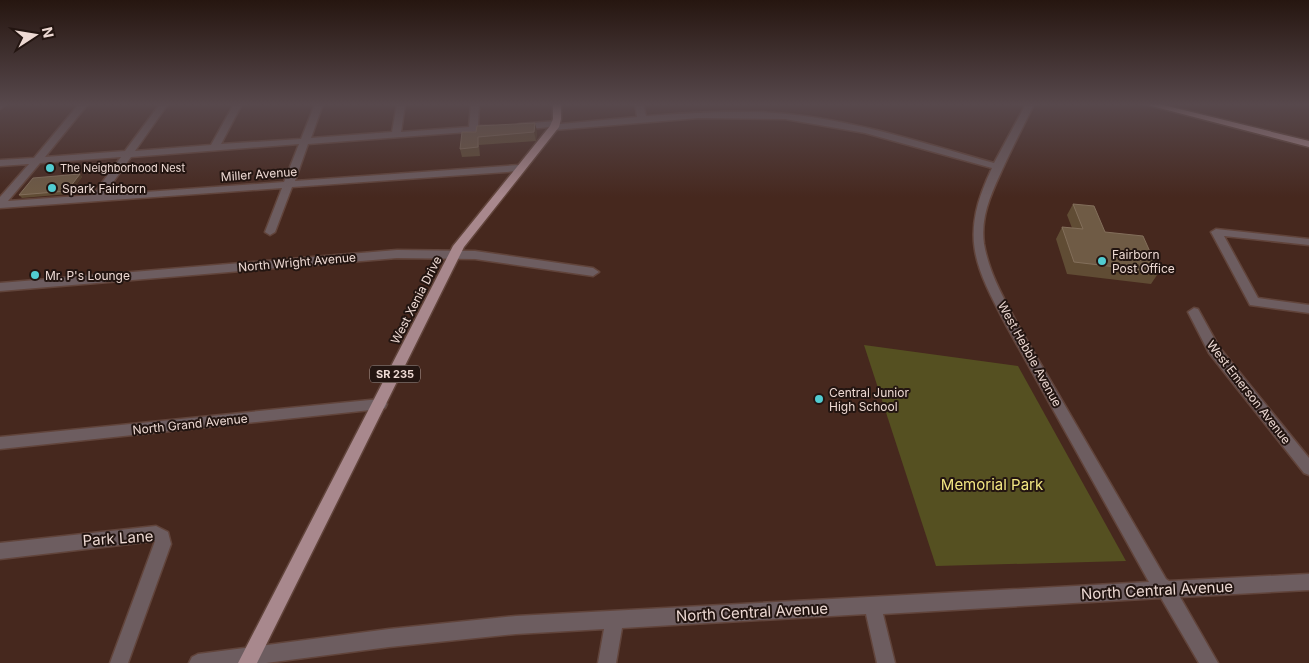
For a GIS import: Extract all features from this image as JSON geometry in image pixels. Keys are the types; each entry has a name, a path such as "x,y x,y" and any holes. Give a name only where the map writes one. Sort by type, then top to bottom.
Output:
{"main road":[{"name":"West Xenia Drive","path":"248,660 462,241 547,135"},
{"path":"1273,135 1309,144"}],"street":[{"path":"0,204 58,135"},
{"path":"96,198 142,135"},
{"path":"214,148 221,135"},
{"path":"270,232 308,135"},
{"path":"0,163 396,135"},
{"path":"885,135 999,167"},
{"name":"West Hebble Avenue","path":"1015,135 980,210 978,225 979,248 987,274 1160,585 1166,590 1209,663"},
{"name":"Miller Avenue","path":"0,204 519,168"},
{"path":"1309,242 1216,232 1254,302 1309,309"},
{"name":"North Wright Avenue","path":"0,287 378,255 475,255 593,272"},
{"name":"West Emerson Avenue","path":"1194,312 1214,350 1309,469"},
{"name":"North Grand Avenue","path":"0,443 380,404"},
{"name":"Park Lane","path":"0,551 156,533 162,537 163,544 119,663"},
{"name":"North Central Avenue","path":"198,663 248,660 390,638 516,625 1309,582"},
{"path":"872,605 886,663"},
{"path":"607,663 615,619"}],"green space":[{"name":"Memorial Park","path":"864,345 1018,366 1126,561 936,566"}],"building":[{"path":"462,135 501,135 478,137 478,147 460,149"},
{"name":"Spark Fairborn","path":"80,174 67,191 19,195 33,178"},
{"path":"1073,204 1094,206 1105,232 1143,236 1159,272 1074,262 1062,227 1083,229"}],"place":[{"name":"The Neighborhood Nest","path":"50,168"},
{"name":"Spark Fairborn","path":"52,188"},
{"name":"Fairborn Post Office","path":"1102,261"},
{"name":"Mr. P's Lounge","path":"35,275"},
{"name":"Central Junior High School","path":"819,399"}]}
